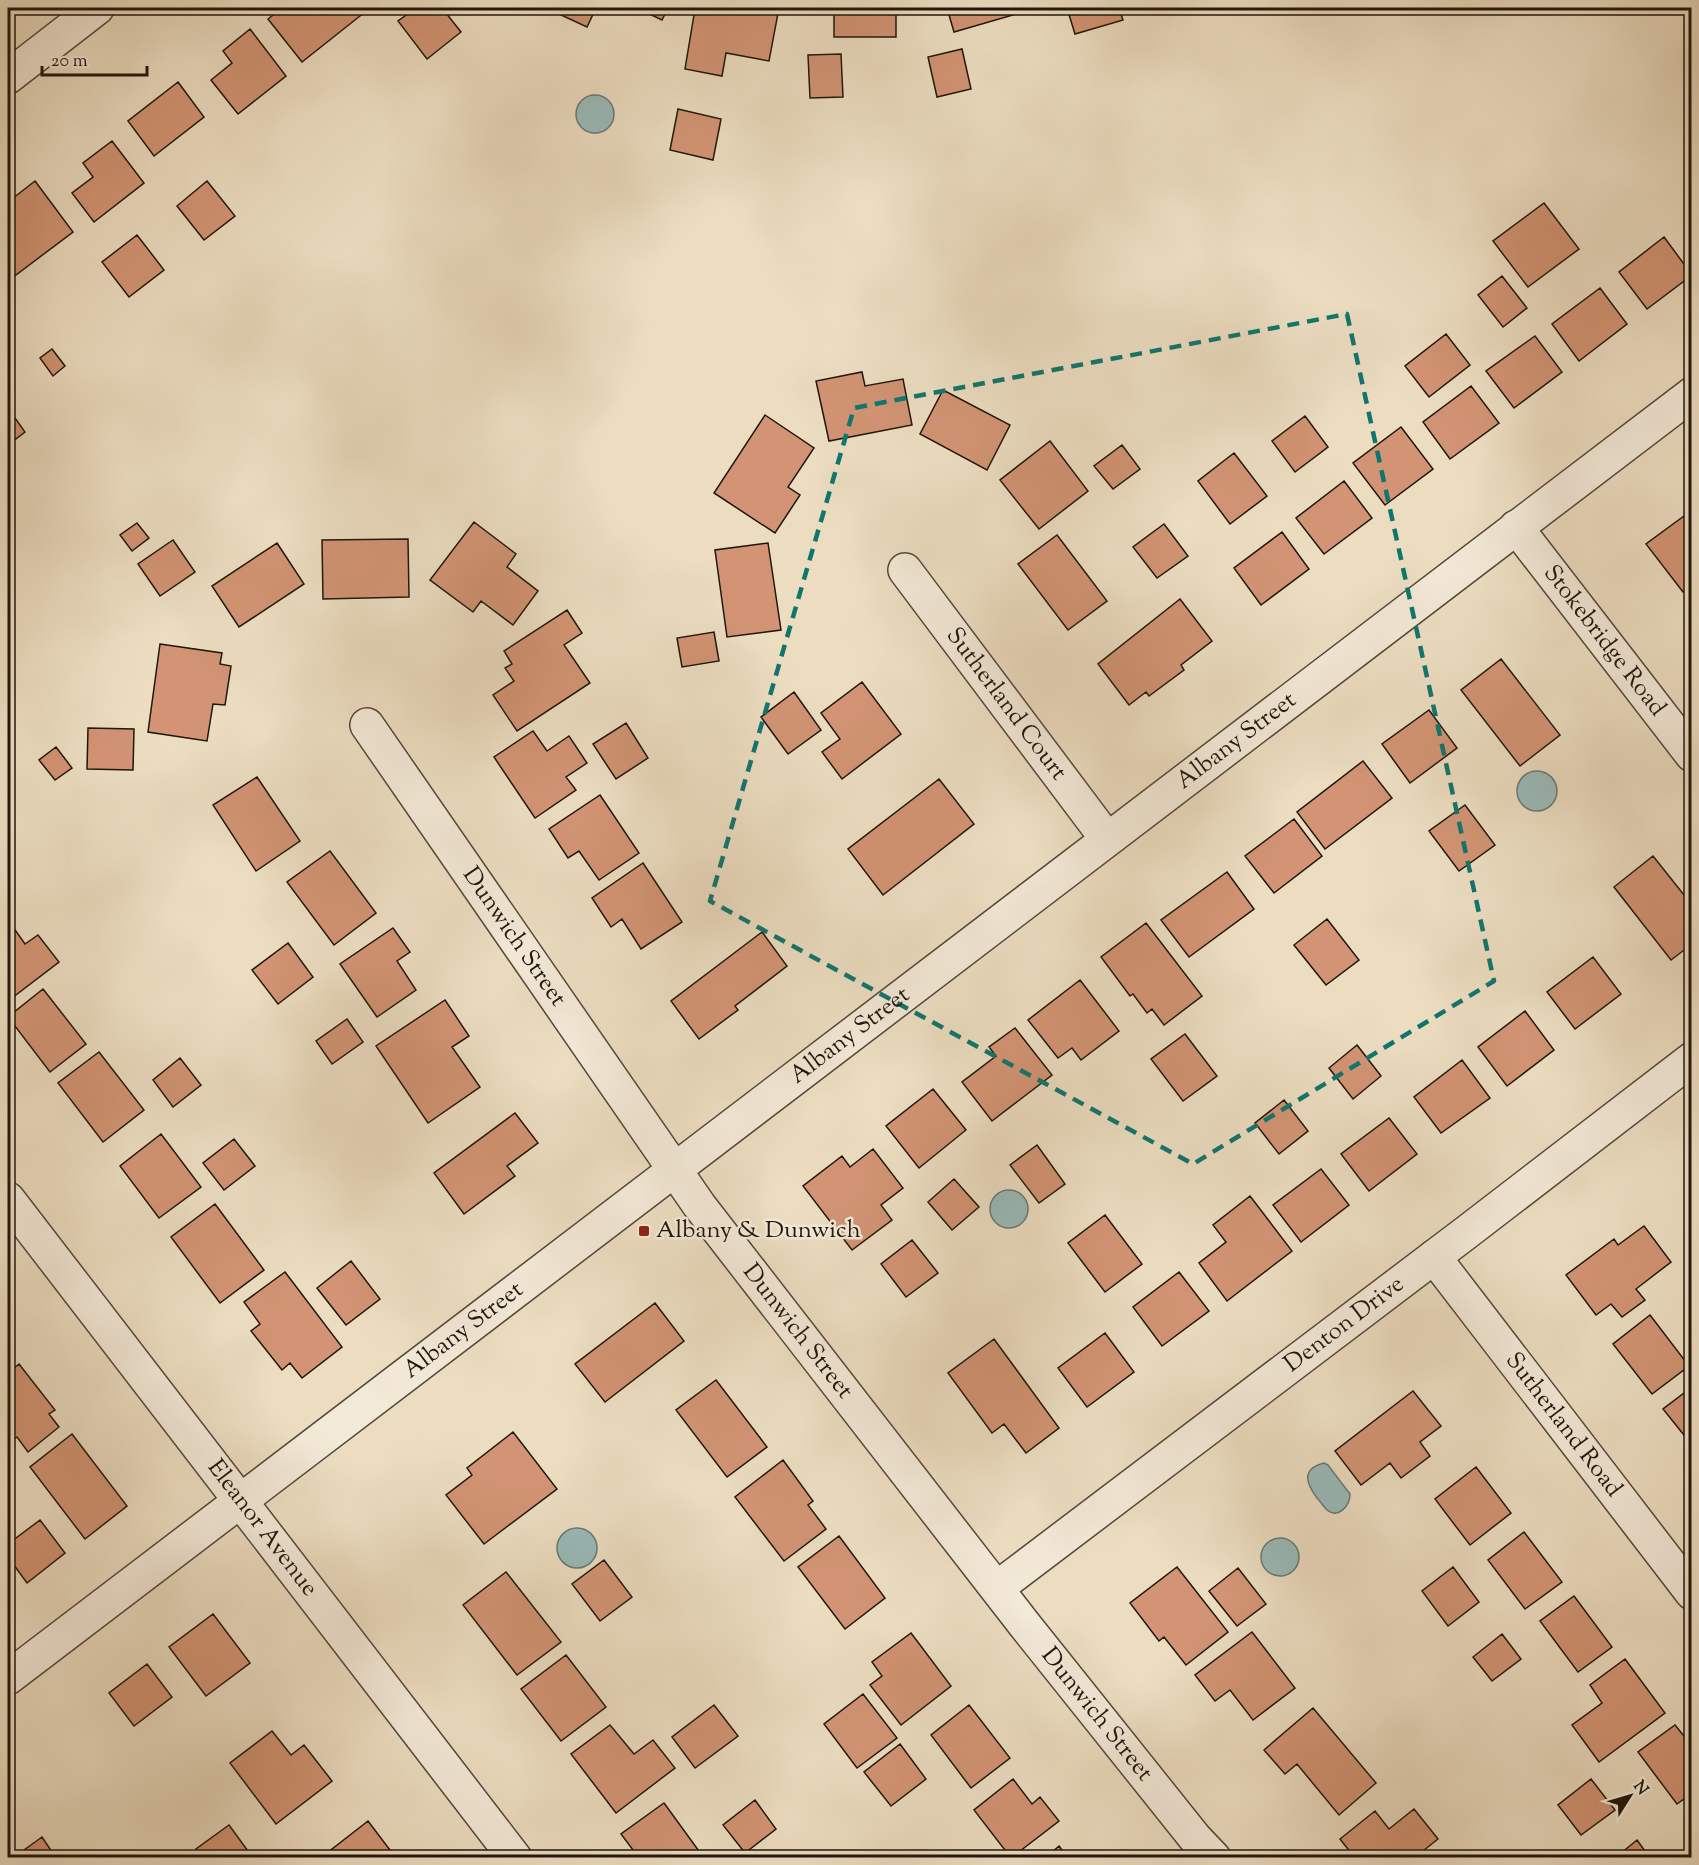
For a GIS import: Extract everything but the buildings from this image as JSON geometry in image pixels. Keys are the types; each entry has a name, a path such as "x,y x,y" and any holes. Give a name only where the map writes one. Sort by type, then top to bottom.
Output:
{"street":[{"path":"8,77 97,8"},
{"name":"Albany Street","path":"8,1678 1692,394"},
{"name":"Stokebridge Road","path":"1516,527 1692,755"},
{"name":"Sutherland Court","path":"905,570 1107,838"},
{"name":"Dunwich Street","path":"367,725 705,1213 1024,1624 1187,1828 1214,1857"},
{"name":"Denton Drive","path":"997,1588 1692,1059"},
{"name":"Eleanor Avenue","path":"8,1199 514,1857"},
{"name":"Sutherland Road","path":"1434,1257 1692,1593"}],"highlighted area":[{"path":"1347,314 1494,981 1193,1164 710,901 854,408"}],"water":[{"path":"595,95 609,100 614,114 609,128 595,133 581,128 576,114 581,100"},
{"path":"1537,771 1551,777 1557,791 1551,805 1537,811 1523,805 1517,791 1523,777"},
{"path":"1009,1190 1016,1191 1022,1196 1027,1202 1027,1216 1022,1222 1016,1227 1009,1228 1002,1227 996,1222 991,1216 990,1209 991,1202 996,1196 1002,1191"},
{"path":"1324,1463 1350,1494 1346,1507 1339,1512 1330,1512 1326,1509 1308,1482 1312,1469"},
{"path":"577,1528 591,1534 597,1548 591,1562 577,1568 563,1562 557,1548 563,1534"},
{"path":"1280,1538 1287,1539 1293,1544 1298,1550 1298,1564 1293,1570 1287,1575 1280,1576 1273,1575 1267,1570 1262,1564 1261,1557 1262,1550 1267,1544 1273,1539"}],"place":[{"name":"Albany & Dunwich","path":"644,1231"}]}
